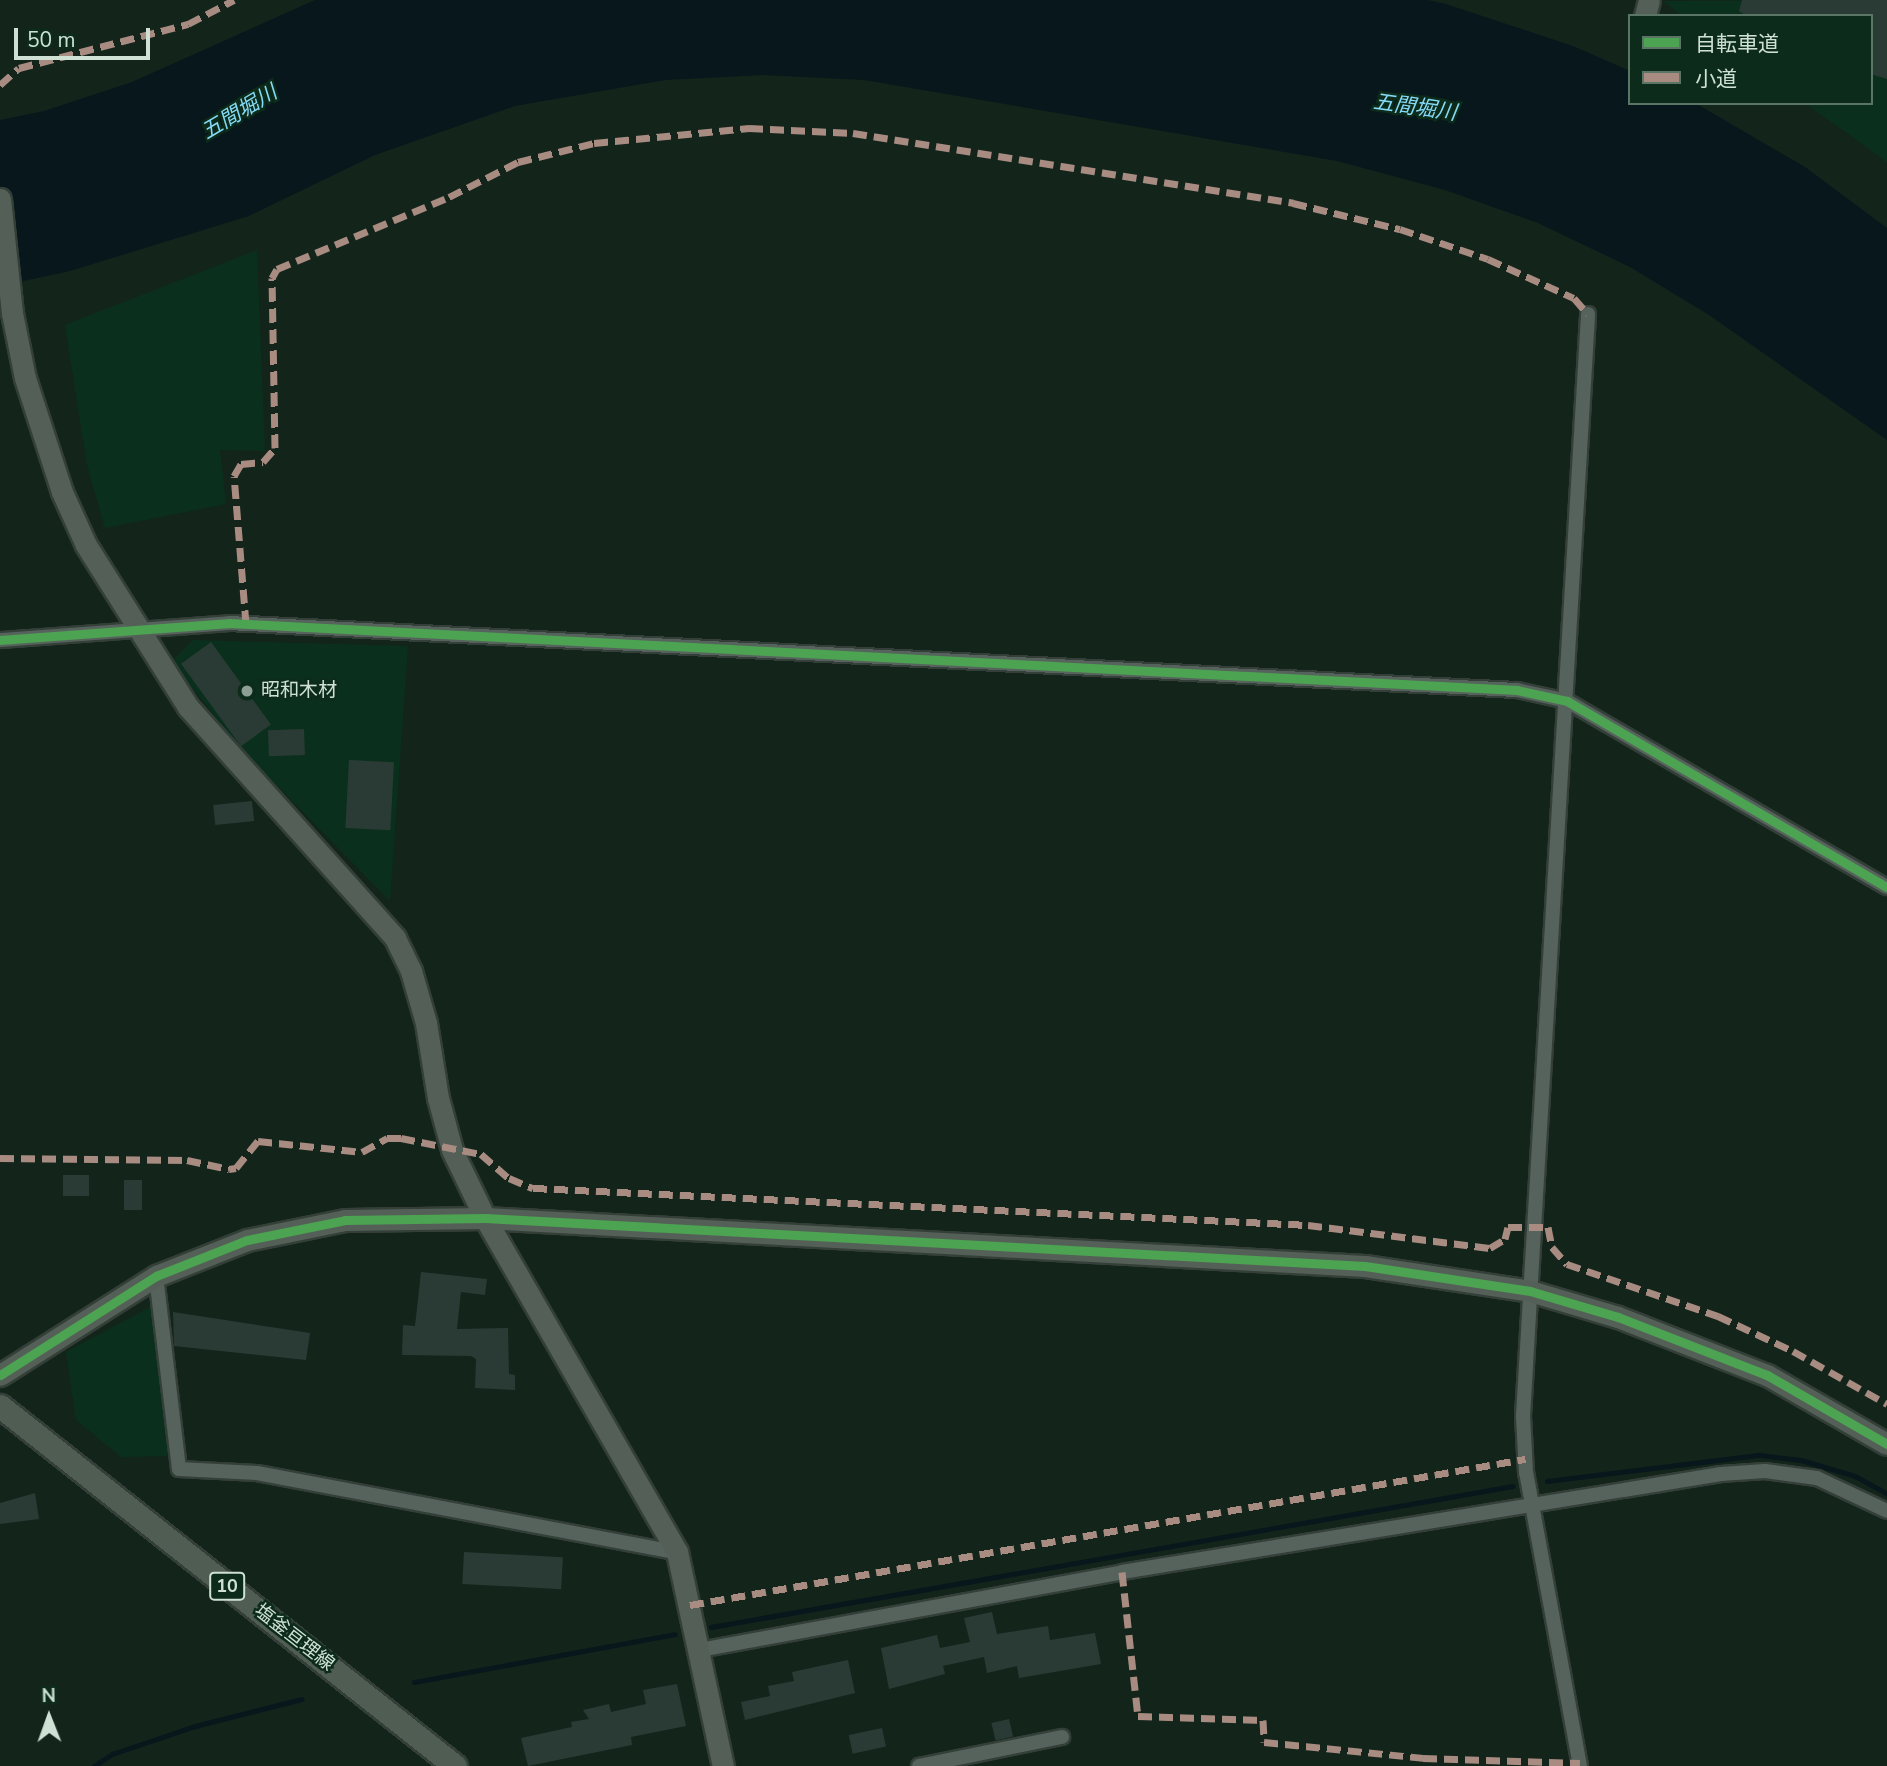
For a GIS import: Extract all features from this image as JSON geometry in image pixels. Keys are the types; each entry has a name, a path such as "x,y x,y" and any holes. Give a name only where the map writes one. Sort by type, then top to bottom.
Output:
{"main road":[{"name":"塩釜亘理線","path":"0,1406 455,1766"}],"street":[{"path":"0,199 12,313 42,440 86,545 138,632 196,717 395,938 411,971 426,1023 438,1098 452,1150 485,1218 677,1552 723,1766"},
{"path":"1580,1766 1532,1502 1523,1416 1588,314"},
{"path":"0,640 138,632 229,623 1517,690 1567,701 1887,887"},
{"path":"0,1376 156,1276 201,1255 293,1227 345,1220 485,1218 1365,1266 1530,1292 1618,1317 1767,1375 1887,1444"},
{"path":"156,1276 179,1469 257,1473 677,1552"},
{"path":"699,1650 1532,1502 1765,1471 1817,1478 1887,1511"},
{"path":"919,1766 1062,1737"}],"shaded area":[{"path":"1887,0 1887,162 1808,105 1873,105 1873,14 1680,14 1663,1"},
{"path":"257,250 265,451 220,450 226,504 105,528 87,465 65,325"},
{"path":"193,640 408,646 390,901 244,752 171,662"},
{"path":"152,1306 169,1456 121,1457 76,1420 66,1352"}],"water":[{"name":"五間堀川","path":"315,0 1428,0 1573,46 1628,70 1628,105 1698,105 1805,167 1887,228 1887,440 1709,315 1630,267 1538,223 1445,190 1337,161 864,80 763,75 665,80 515,106 375,155 249,216 70,271 0,286 0,120 44,111 132,82"}],"building":[{"path":"1742,0 1887,0 1887,79 1873,75 1873,14 1743,14 1739,11"},
{"path":"211,642 271,725 241,746 181,664"},
{"path":"304,729 305,755 269,756 268,730"},
{"path":"349,760 394,762 390,830 345,828"},
{"path":"252,801 254,821 215,825 213,805"},
{"path":"63,1175 89,1175 89,1196 63,1196"},
{"path":"124,1180 142,1180 142,1210 124,1210"},
{"path":"421,1272 487,1279 485,1295 461,1292 457,1329 508,1328 509,1374 515,1375 515,1390 475,1388 476,1359 471,1356 402,1355 403,1325 415,1326"},
{"path":"173,1312 310,1333 306,1360 174,1346"},
{"path":"35,1493 39,1519 0,1524 0,1503"},
{"path":"464,1552 563,1557 561,1589 462,1584"},
{"path":"992,1612 997,1634 1048,1626 1050,1640 1095,1633 1101,1664 1019,1678 1017,1666 987,1673 984,1657 943,1666 945,1674 889,1689 881,1648 937,1635 940,1648 970,1642 964,1618"},
{"path":"848,1660 855,1693 745,1720 741,1702 770,1696 768,1686 794,1681 792,1672"},
{"path":"677,1684 686,1726 631,1737 632,1745 528,1766 521,1738 572,1727 571,1722 589,1719 583,1710 609,1704 611,1712 646,1704 643,1690"},
{"path":"1009,1719 1013,1737 996,1741 991,1723"},
{"path":"882,1728 886,1747 853,1754 849,1735"}],"waterway":[{"path":"1547,1481 1760,1455 1801,1460 1855,1476 1887,1494"},
{"path":"711,1627 1513,1486"},
{"path":"414,1682 675,1634"},
{"path":"94,1766 112,1754 195,1726 302,1699"}],"marked path":[{"path":"0,85 19,68 188,24 234,0"},
{"path":"246,624 234,476 241,464 263,462 275,448 272,278 277,269 449,197 518,162 594,143 749,128 853,133 1293,203 1400,229 1488,259 1574,298 1588,314"},
{"path":"0,1158 187,1160 229,1169 236,1168 258,1141 362,1152 387,1138 401,1138 481,1154 509,1178 533,1188 1308,1225 1490,1248 1505,1239 1508,1227 1548,1227 1552,1247 1567,1264 1718,1316 1793,1351 1887,1404"},
{"path":"690,1605 1525,1459"},
{"path":"1122,1572 1138,1716 1263,1720 1264,1742 1423,1758 1580,1763"}],"cycle path":[{"path":"0,640 229,623 1517,690 1567,701 1887,887"},
{"path":"0,1375 156,1276 247,1240 345,1220 485,1218 1365,1266 1530,1291 1618,1317 1767,1375 1887,1444"}],"place":[{"name":"昭和木材","path":"247,691"}]}
